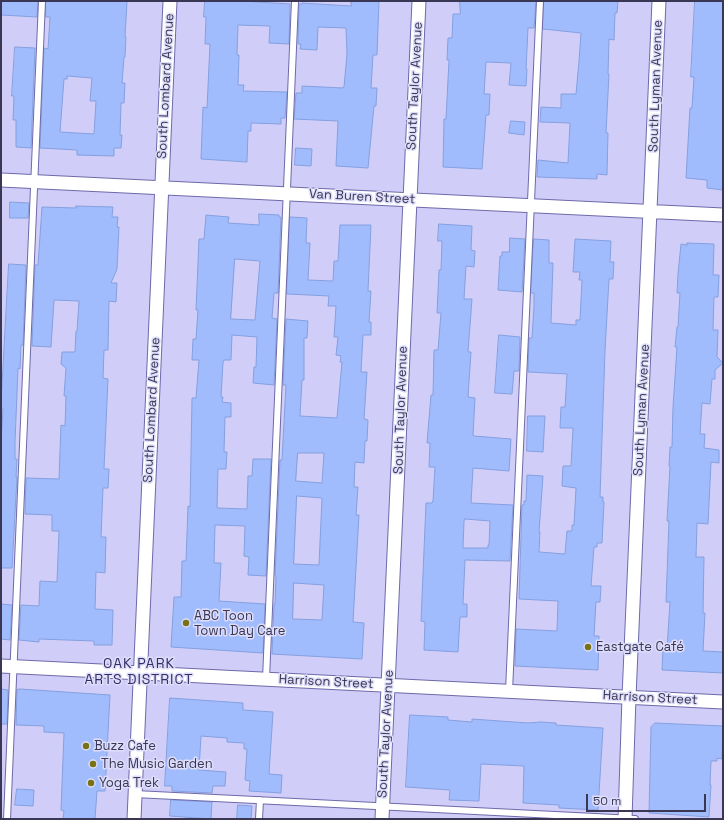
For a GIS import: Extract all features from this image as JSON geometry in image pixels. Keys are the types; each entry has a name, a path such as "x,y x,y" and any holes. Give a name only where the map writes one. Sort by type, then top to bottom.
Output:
{"street":[{"name":"South Lombard Avenue","path":"134,819 170,1"},
{"name":"South Taylor Avenue","path":"382,813 389,686 419,1"},
{"name":"South Lyman Avenue","path":"625,819 659,1"},
{"name":"Van Buren Street","path":"1,180 723,215"},
{"name":"Harrison Street","path":"7,666 723,702"}],"lane":[{"path":"7,819 9,788 7,666 35,181 42,1"},
{"path":"266,679 295,1"},
{"path":"509,692 540,1"},
{"path":"1,788 9,788"},
{"path":"135,794 260,800 382,813 635,819"},
{"path":"259,819 260,800"}],"building":[{"path":"1,1 38,1 37,17 1,15"},
{"path":"46,1 127,1 125,57 122,83 125,83 124,103 121,103 121,148 114,148 114,156 77,155 77,150 40,148 44,48 48,49 50,17 46,17","holes":["67,76 92,78 90,101 96,101 94,134 60,132 64,79 67,79"]},
{"path":"205,1 241,1 290,4 289,44 269,43 270,26 238,25 238,85 244,85 243,91 287,92 285,118 281,118 281,124 251,123 251,131 248,131 247,162 201,159 203,107 207,108 210,44 205,44"},
{"path":"351,1 379,1 377,55 373,55 371,88 377,88 376,106 374,106 368,168 336,166 338,121 294,119 296,93 302,93 302,86 344,87 347,54 346,28 318,27 317,50 300,49 301,44 298,44 299,4 351,6"},
{"path":"460,1 536,1 534,28 528,28 526,86 509,85 511,63 486,62 484,94 490,94 489,115 486,115 482,169 443,167 444,119 446,119 449,60 447,60 448,38 452,38 453,14 460,14"},
{"path":"544,1 618,1 617,13 615,13 614,40 609,39 606,133 608,133 607,175 597,174 597,179 537,177 538,160 568,163 570,123 540,122 541,107 561,108 561,94 576,94 581,33 543,29"},
{"path":"695,1 723,1 722,190 707,188 707,180 686,178 690,108 692,108 694,77 691,77"},
{"path":"15,47 35,48 31,148 16,147 16,120 13,120 14,96 12,96"},
{"path":"511,121 525,122 524,135 509,133"},
{"path":"296,148 312,149 311,166 295,165"},
{"path":"10,202 29,203 28,218 10,218"},
{"path":"76,206 113,207 112,217 118,217 117,227 119,227 117,269 111,283 117,283 116,302 109,301 108,350 104,350 103,378 108,379 104,469 109,469 108,488 103,488 101,537 106,537 105,573 96,572 95,609 113,610 112,645 94,645 94,641 39,639 39,642 19,640 21,605 39,606 40,581 57,582 59,531 52,531 52,515 25,514 26,478 59,479 61,425 65,426 66,396 64,396 66,368 61,364 62,352 75,352 79,301 54,300 51,347 32,346 35,265 38,265 42,207 76,208"},
{"path":"259,214 279,215 279,217 281,217 278,293 274,293 272,318 277,319 274,385 253,383 254,367 256,367 257,337 232,335 231,360 224,360 223,362 221,397 223,397 222,402 231,403 231,417 225,417 224,452 227,452 226,469 218,469 217,508 247,509 248,476 252,476 253,459 271,459 266,576 248,575 249,557 244,556 245,526 215,525 214,563 221,563 219,601 265,604 263,653 171,647 174,597 181,597 182,561 186,561 188,506 190,507 192,398 196,398 199,360 192,360 193,339 196,339 198,310 196,310 199,239 204,239 206,215 229,217 228,223 259,225","holes":["235,259 260,261 255,320 231,319"]},
{"path":"290,217 307,218 306,243 310,243 308,280 333,281 334,261 338,261 340,225 371,225 368,291 371,291 369,322 371,322 371,335 363,335 361,372 367,372 364,419 368,420 367,441 365,441 364,463 355,462 354,487 358,487 356,515 359,515 353,622 364,623 362,659 272,654 280,460 282,460 286,385 283,385 286,319 308,321 307,338 304,338 304,380 302,380 300,416 337,418 342,362 340,362 341,356 336,355 338,337 334,337 336,306 328,306 329,296 287,294","holes":["298,453 324,453 322,483 296,481","297,496 322,498 319,565 294,564","294,583 324,585 322,620 293,619"]},
{"path":"439,224 472,226 471,250 475,251 474,267 466,266 464,299 472,299 468,352 471,352 468,397 475,398 473,435 511,439 509,471 473,468 471,503 513,505 510,561 465,560 463,604 467,604 467,617 460,617 458,652 424,650 425,622 421,621 426,503 432,503 433,501 435,467 429,467 430,443 427,443 431,395 433,395 434,350 438,350 441,313 437,313 442,241 438,241","holes":["465,519 490,521 488,548 463,548"]},
{"path":"510,238 525,239 522,292 498,290 500,256 502,256 502,252 509,252"},
{"path":"534,239 549,240 549,263 553,263 551,323 576,325 576,320 580,320 582,280 579,280 580,272 573,272 575,239 611,241 610,262 614,262 613,279 609,279 605,351 600,497 603,497 604,502 602,543 597,543 597,547 594,547 591,586 601,586 600,602 596,602 594,636 599,636 598,670 515,666 516,629 557,631 558,601 519,599 522,505 524,505 524,501 526,501 527,475 543,476 539,552 565,554 567,531 572,531 572,525 574,525 576,488 562,486 563,466 571,466 573,428 560,428 561,407 565,407 567,374 528,372 529,338 532,338 534,307 534,293 531,293"},
{"path":"687,243 714,244 713,275 719,275 718,297 714,297 713,330 718,330 717,357 723,363 715,370 715,379 712,379 710,404 702,403 700,434 705,434 704,448 719,450 719,463 711,462 708,524 697,523 696,557 704,557 703,613 705,613 703,651 723,652 723,673 662,670 663,649 667,649 670,602 666,602 669,521 667,521 670,447 672,447 677,347 675,347 680,293 677,293 678,274 681,244 687,245"},
{"path":"9,264 26,265 23,345 21,345 20,369 18,368 15,442 17,477 12,568 1,568 1,441 3,409 1,409 1,403"},
{"path":"499,335 520,337 519,371 514,371 512,394 495,393"},
{"path":"528,416 545,416 543,452 527,451"},
{"path":"1,604 12,605 10,640 1,639"},
{"path":"1,689 8,690 7,724 1,724"},
{"path":"17,690 110,695 105,791 97,791 95,819 63,819 64,811 61,810 64,733 44,732 44,726 16,725"},
{"path":"170,698 243,703 243,710 273,712 269,774 282,775 281,793 249,791 250,781 245,780 247,749 244,749 244,743 227,742 227,738 201,736 199,770 226,772 225,786 213,786 212,793 172,791 172,786 165,786"},
{"path":"410,715 448,717 448,720 472,722 472,719 528,723 541,722 556,723 556,725 603,728 598,810 559,808 559,805 523,803 524,766 481,764 479,801 449,800 450,790 406,787"},
{"path":"655,723 723,726 722,759 717,758 717,761 711,761 709,817 649,813 651,727"},
{"path":"17,789 34,790 33,806 15,805"},
{"path":"171,800 212,802 211,819 170,816"},
{"path":"238,805 252,806 251,819 237,819"}],"place":[{"name":"ABC Toon Town Day Care","path":"186,623"},
{"name":"Eastgate Café","path":"588,647"},
{"name":"Buzz Cafe","path":"86,746"},
{"name":"The Music Garden","path":"93,764"},
{"name":"Yoga Trek","path":"91,783"}],"district":[{"name":"OAK PARK ARTS DISTRICT","path":"139,672"}]}
